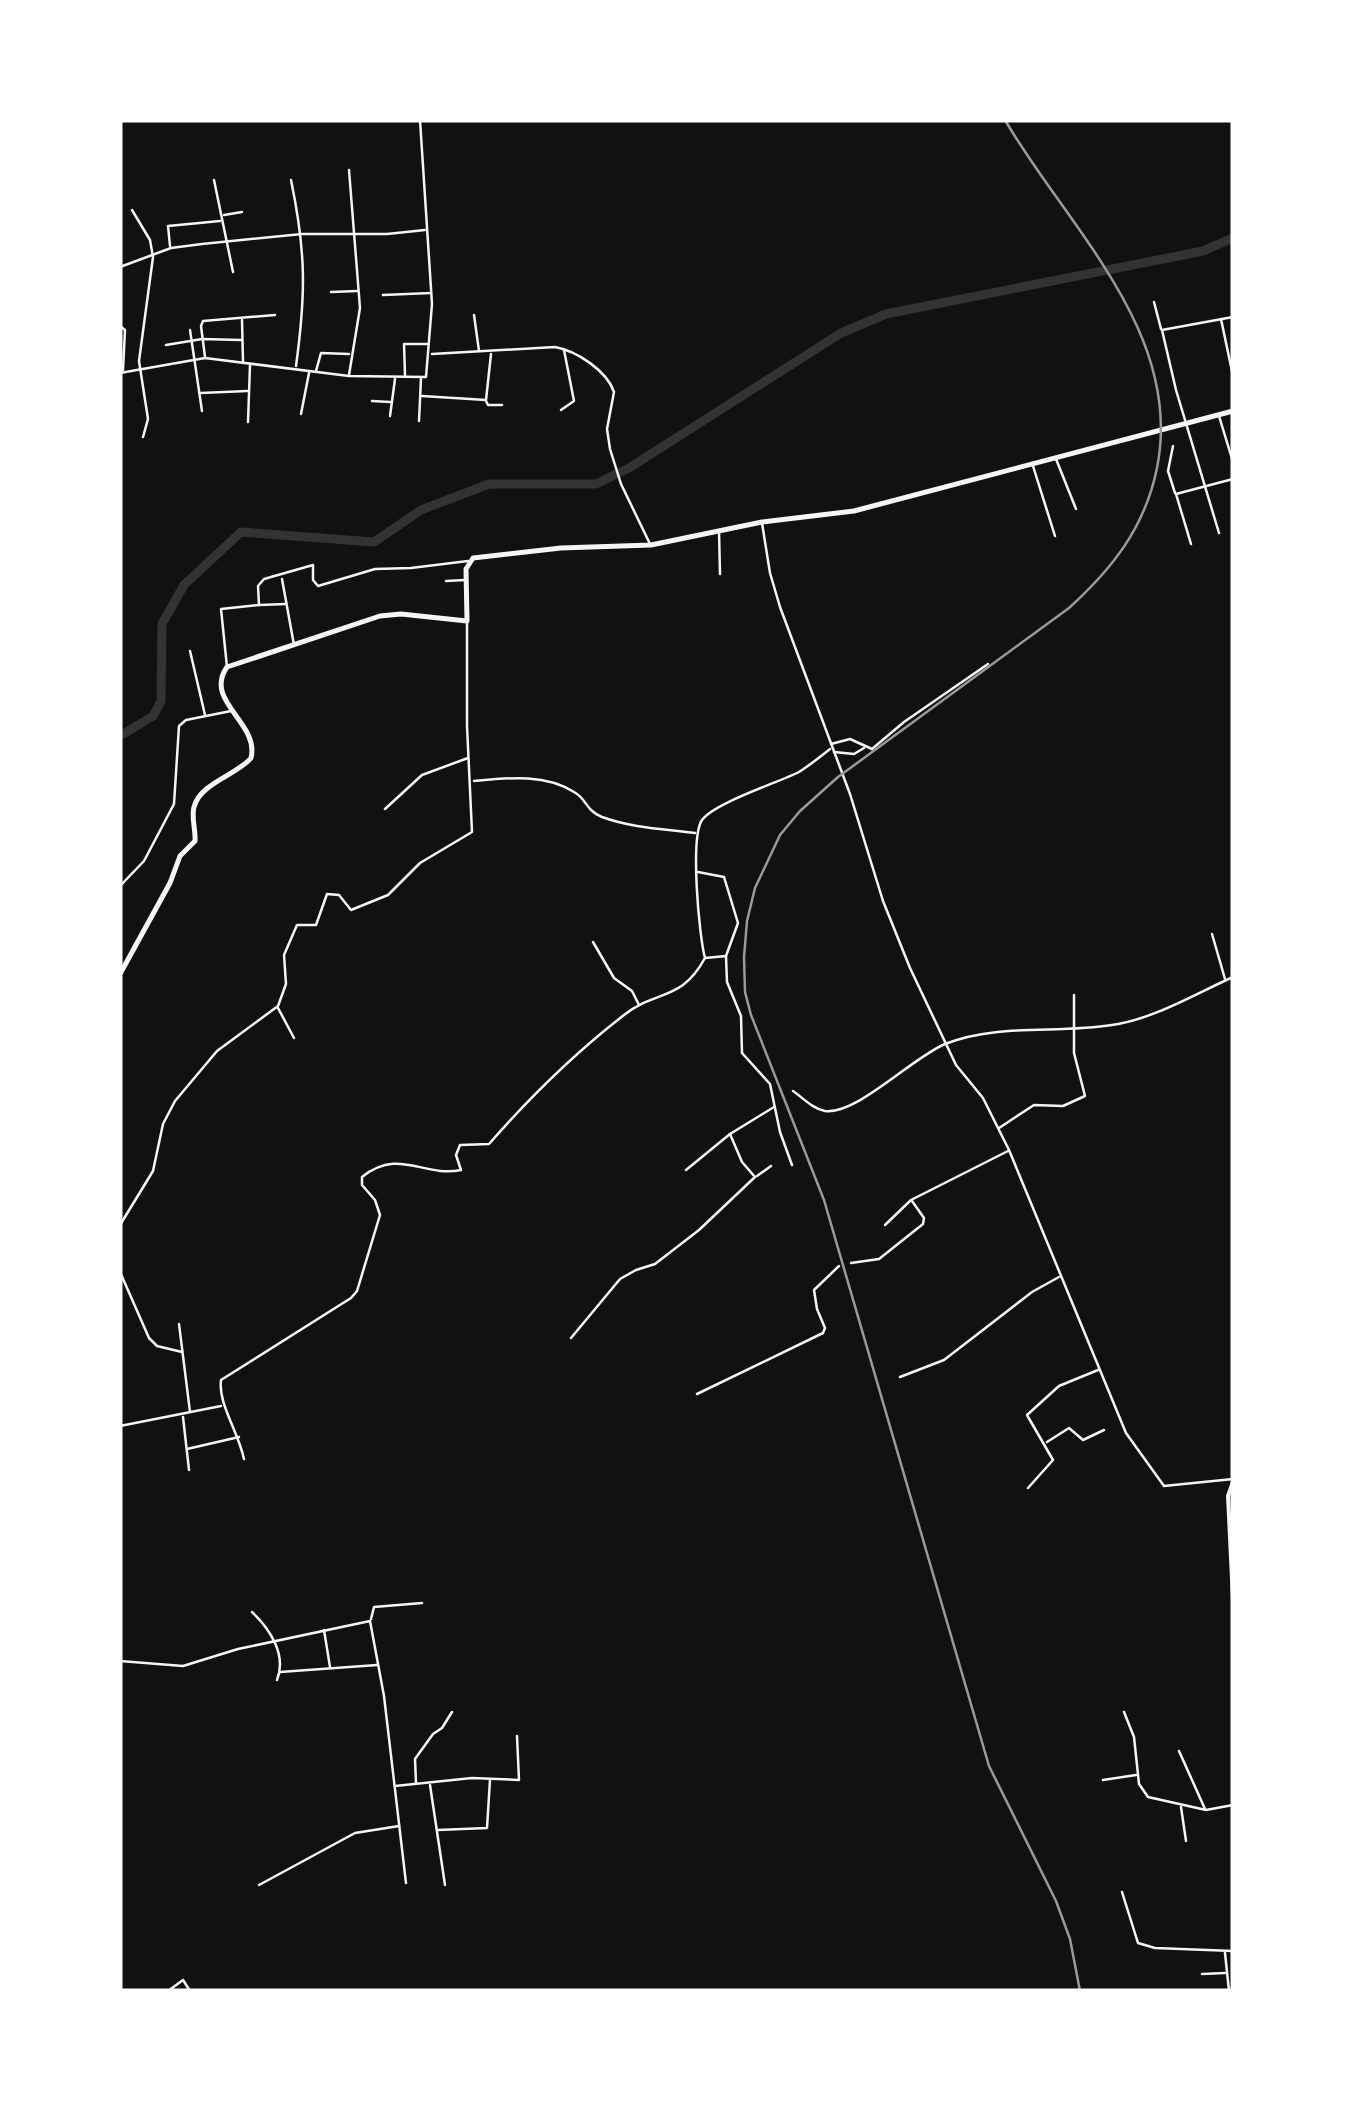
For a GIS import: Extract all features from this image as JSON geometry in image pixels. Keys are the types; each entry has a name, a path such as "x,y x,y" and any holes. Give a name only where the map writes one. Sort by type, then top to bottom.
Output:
{"main road":[{"path":"120,974 180,856 195,841 197,801 251,758 252,739 222,688 227,667 388,614 467,620 468,561 562,548 651,545 762,522 854,511 1233,411"}],"street":[{"path":"120,326 125,330 121,373 205,358 349,376 422,378 428,374 431,292 420,120"},
{"path":"349,376 359,319 350,170"},
{"path":"214,180 233,272"},
{"path":"290,180 302,234 305,282 296,370"},
{"path":"132,210 150,240 152,256 139,369 148,420 143,436"},
{"path":"171,248 168,226 242,212"},
{"path":"120,267 171,248 228,240 427,230"},
{"path":"331,292 359,291"},
{"path":"383,295 431,292"},
{"path":"1154,302 1219,533"},
{"path":"205,358 203,321 274,315"},
{"path":"474,315 479,353"},
{"path":"1162,330 1233,316"},
{"path":"242,318 243,362"},
{"path":"1220,318 1233,376"},
{"path":"190,330 202,411"},
{"path":"166,346 202,339 241,340"},
{"path":"406,378 404,344 430,344"},
{"path":"430,354 563,349 578,356 614,388 607,429 612,460 651,545"},
{"path":"561,410 574,401 563,349"},
{"path":"316,372 322,352 352,354"},
{"path":"490,352 486,400 488,404 502,405"},
{"path":"248,422 250,365"},
{"path":"301,414 309,371"},
{"path":"390,416 395,378"},
{"path":"419,421 422,378"},
{"path":"199,393 248,392"},
{"path":"422,396 486,400"},
{"path":"372,400 392,402"},
{"path":"1218,414 1233,462"},
{"path":"1173,446 1168,471 1190,544"},
{"path":"1056,460 1076,508"},
{"path":"1033,466 1055,536"},
{"path":"1176,494 1233,479"},
{"path":"762,522 772,582 850,794 883,901 960,1072 983,1098 1009,1150 1126,1433 1162,1484 1233,1480 1228,1496 1233,1600"},
{"path":"719,530 720,574"},
{"path":"259,606 260,583 313,565 318,586 375,569 468,561"},
{"path":"282,576 295,646"},
{"path":"446,582 466,580"},
{"path":"227,667 221,610 288,604"},
{"path":"120,1225 153,1171 160,1133 175,1101 217,1051 278,1006 286,984 284,955 297,925 316,926 327,894 339,895 351,910 388,894 420,863 470,834 467,620"},
{"path":"190,651 206,716"},
{"path":"244,1459 240,1437 223,1406 222,1378 357,1291 380,1215 362,1177 383,1164 405,1162 458,1172 462,1166 456,1155 460,1146 489,1144 562,1066 629,1011 684,987 696,975 705,958 700,934 697,833 708,815 800,771 850,738 874,748 988,664"},
{"path":"120,886 144,862 174,804 178,726 184,721 233,711"},
{"path":"831,748 852,754 865,747"},
{"path":"385,810 422,775 469,758"},
{"path":"472,781 506,778 552,783 578,793 588,810 598,816 633,826 697,833"},
{"path":"697,872 724,877 738,922 726,956 726,982 741,1016 742,1053 767,1079 792,1165"},
{"path":"1212,934 1225,980"},
{"path":"593,942 614,978 632,991 640,1006"},
{"path":"705,958 726,956"},
{"path":"793,1091 816,1108 838,1109 874,1091 946,1044 1014,1030 1074,1028 1133,1020 1233,977"},
{"path":"998,1128 1034,1106 1063,1106 1085,1096 1076,1061 1074,995"},
{"path":"278,1006 294,1038"},
{"path":"686,1170 730,1134 775,1107"},
{"path":"730,1134 742,1162 756,1177"},
{"path":"885,1225 911,1200 1009,1150"},
{"path":"570,1338 620,1279 655,1264 771,1166"},
{"path":"851,1263 876,1261 923,1224 924,1218 911,1200"},
{"path":"697,1394 823,1333 814,1290 839,1266"},
{"path":"120,1272 149,1338 158,1346 182,1352"},
{"path":"900,1377 944,1360 1032,1292 1060,1276"},
{"path":"179,1324 190,1414"},
{"path":"1028,1488 1053,1462 1046,1442 1027,1415 1058,1386 1100,1370"},
{"path":"120,1426 223,1406"},
{"path":"183,1416 188,1470"},
{"path":"1046,1442 1069,1428 1082,1440 1104,1430"},
{"path":"186,1448 240,1437"},
{"path":"406,1883 379,1664 370,1621 374,1607 422,1603"},
{"path":"252,1612 275,1641 280,1672 277,1680"},
{"path":"120,1662 184,1666 370,1621"},
{"path":"324,1630 330,1668"},
{"path":"280,1672 379,1664"},
{"path":"416,1785 415,1759 452,1712"},
{"path":"1124,1712 1134,1737 1137,1775 1148,1797 1206,1810 1233,1805"},
{"path":"394,1786 520,1780 518,1736"},
{"path":"1179,1751 1206,1810"},
{"path":"1103,1780 1137,1775"},
{"path":"436,1830 487,1828 490,1779"},
{"path":"430,1784 444,1885"},
{"path":"1181,1805 1186,1842"},
{"path":"260,1885 355,1833 400,1826"},
{"path":"1122,1892 1138,1943 1155,1948 1233,1951"},
{"path":"1225,1952 1229,1991"},
{"path":"1202,1974 1227,1973"},
{"path":"168,1991 182,1980 190,1991"}],"waterway":[{"path":"120,736 153,716 161,701 162,624 184,585 241,532 374,542 421,510 489,484 596,484 629,468 841,333 886,314 1203,251 1233,238"}],"railway":[{"path":"1005,120 1115,284 1137,327 1154,372 1161,419 1152,489 1125,545 1100,578 1069,608 838,777 780,835 755,888 747,921 745,992 824,1200 989,1766 1056,1901 1070,1939 1080,1991"}]}
